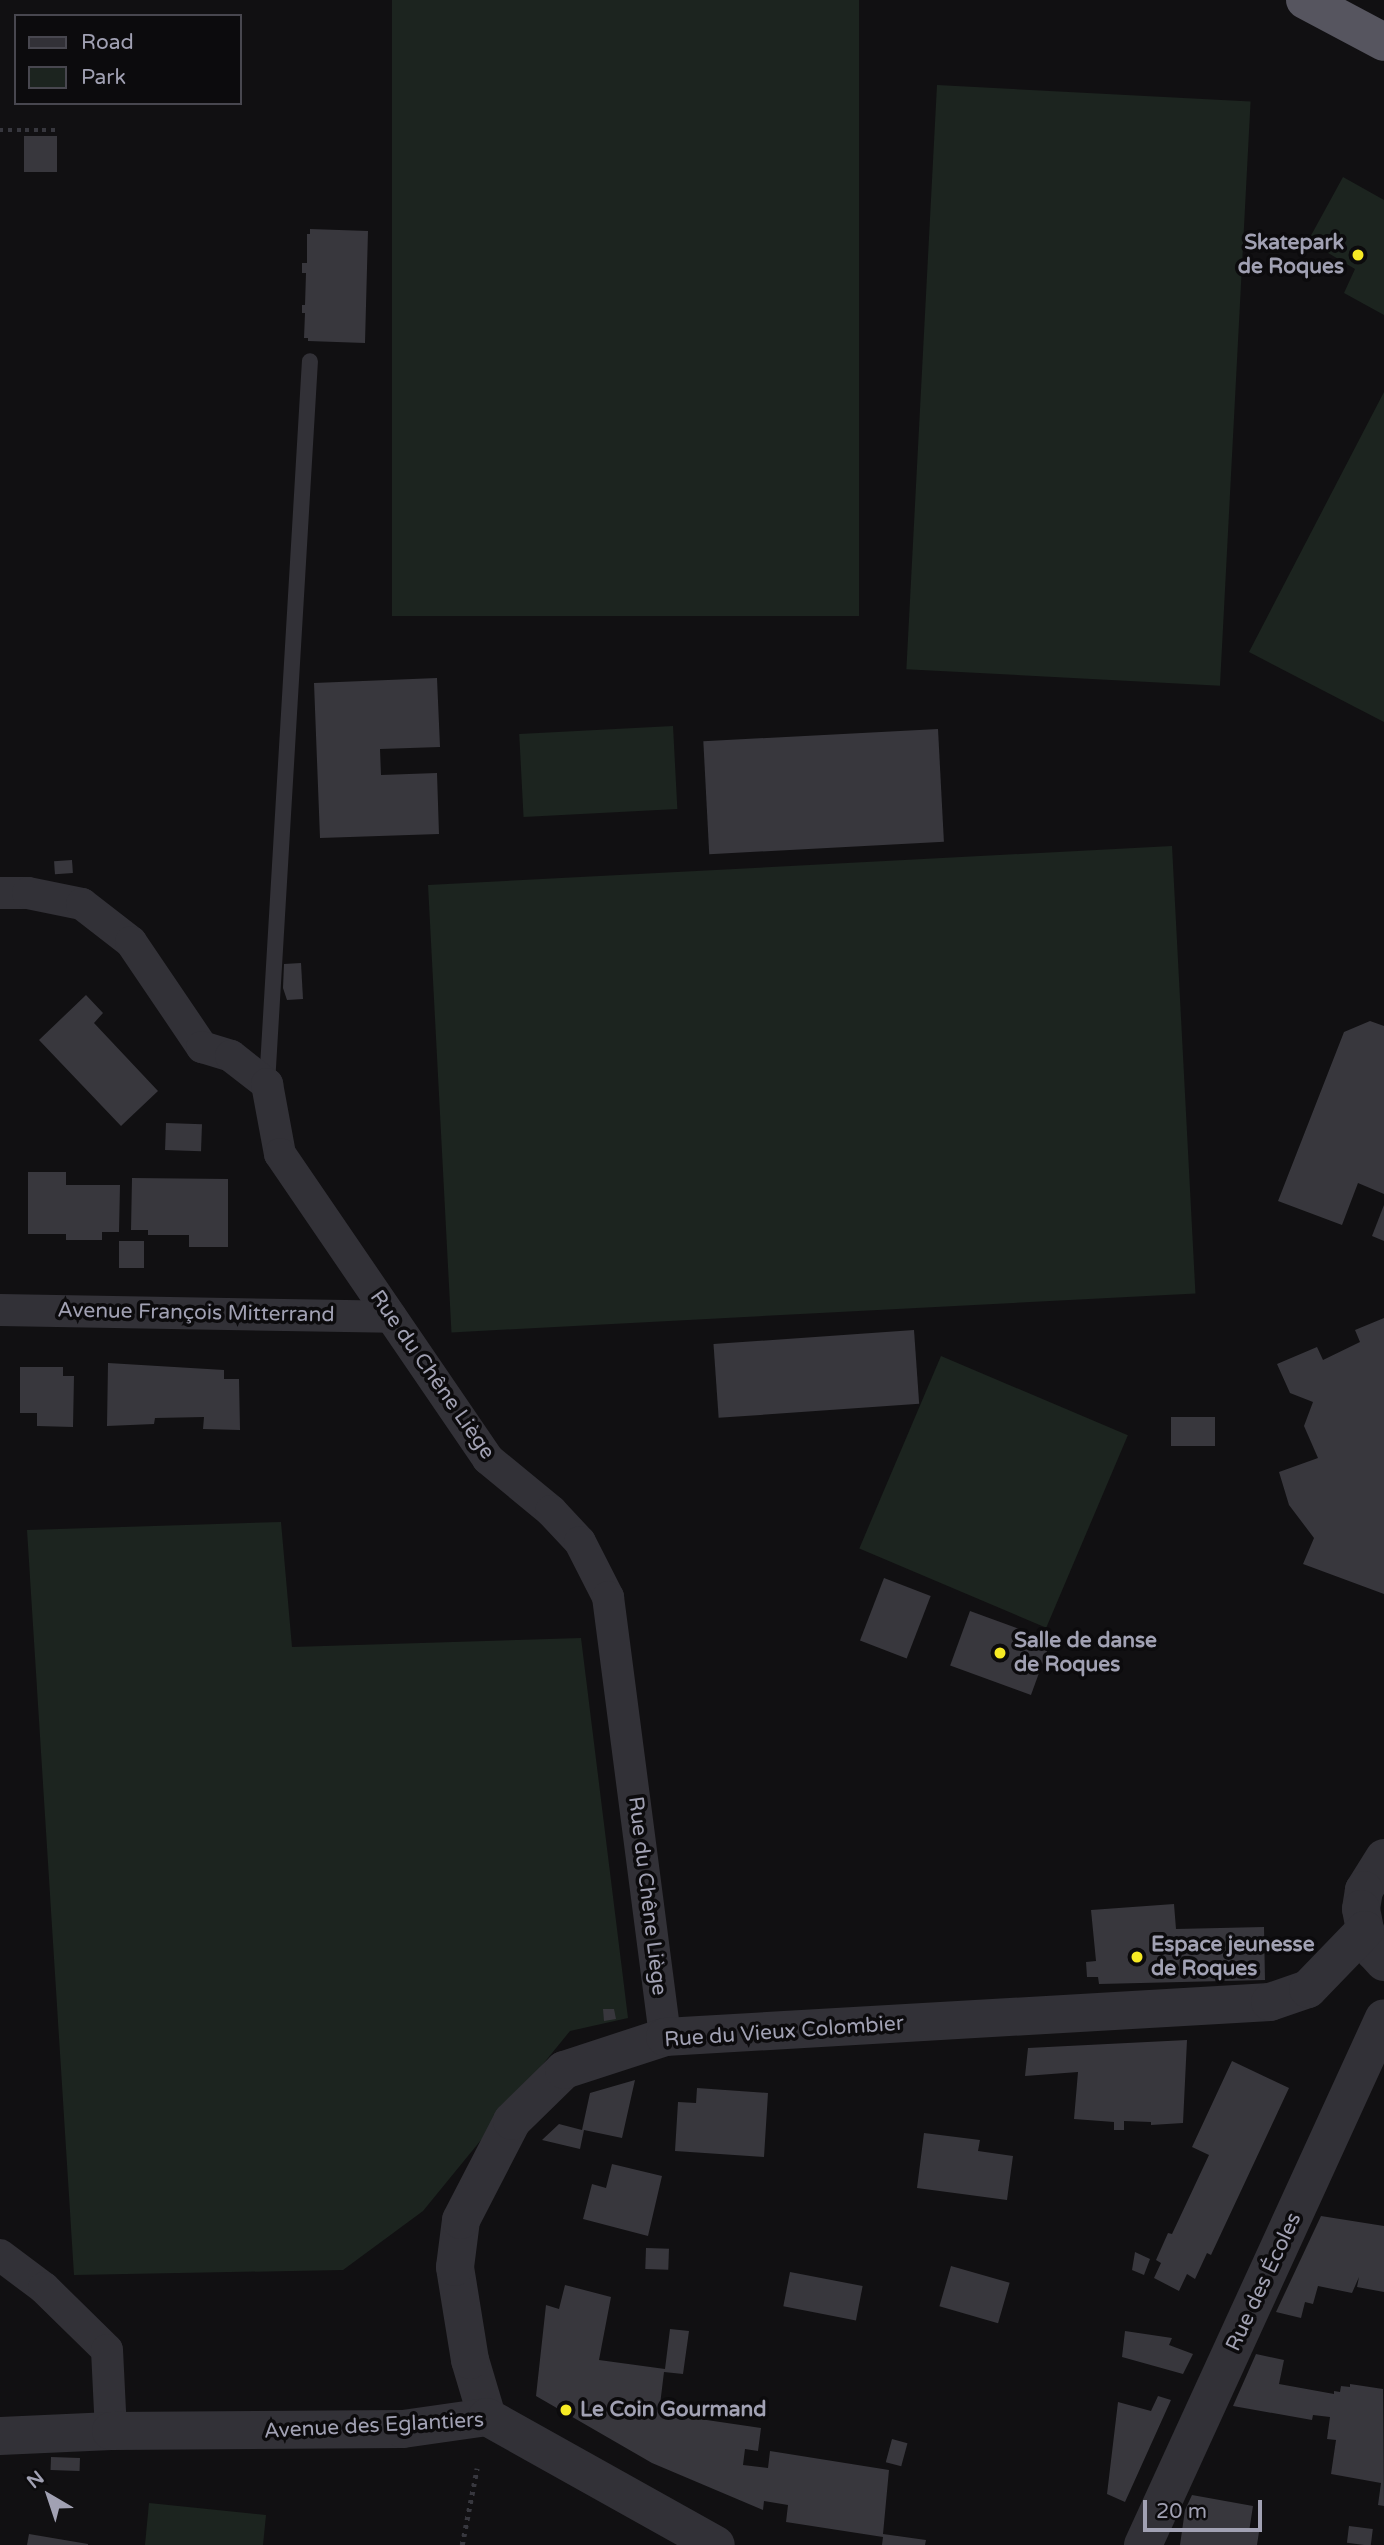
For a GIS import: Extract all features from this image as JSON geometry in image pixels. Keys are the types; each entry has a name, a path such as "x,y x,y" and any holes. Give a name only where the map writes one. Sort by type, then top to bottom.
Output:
{"highway":[{"path":"1305,0 1384,43"}],"street":[{"path":"0,893 28,893 82,904 131,942 202,1047 231,1056 267,1084"},
{"name":"Rue du Chêne Liège","path":"267,1084 280,1154 488,1459 551,1511 580,1542 608,1597 665,2037"},
{"name":"Avenue François Mitterrand","path":"0,1310 391,1317"},
{"path":"1384,1858 1364,1890 1361,1909 1365,1930 1374,1951 1384,1962"},
{"name":"Rue du Vieux Colombier","path":"487,2417 470,2360 455,2267 461,2220 512,2121 564,2070 665,2037 1270,2002 1308,1989 1365,1930"},
{"name":"Rue des Écoles","path":"1143,2545 1384,2018"},
{"path":"0,2255 44,2288 107,2350 111,2431"},
{"name":"Avenue des Eglantiers","path":"0,2436 111,2431 403,2429 487,2417 716,2545"}],"lane":[{"path":"267,1084 310,361"}],"path":[{"path":"0,130 55,130"},
{"path":"462,2545 477,2468"}],"green space":[{"path":"392,0 859,0 859,616 392,616"},
{"path":"937,85 1251,101 1220,686 906,669"},
{"name":"Skatepark de Roques","path":"1343,177 1384,200 1384,315 1344,293 1355,269 1308,241"},
{"path":"1384,392 1384,722 1249,652"},
{"path":"673,726 677,809 524,817 519,734"},
{"path":"1172,846 1195,1293 451,1332 428,885"},
{"path":"941,1356 1128,1435 1046,1628 859,1548"},
{"path":"281,1522 292,1647 581,1638 628,2018 570,2031 423,2211 343,2270 74,2275 27,1530"},
{"path":"149,2503 266,2515 263,2545 145,2545"}],"building":[{"path":"24,136 57,136 57,172 24,172"},
{"path":"310,229 368,231 365,343 308,341 308,338 304,338 305,313 302,313 302,305 305,305 306,273 302,273 302,263 307,263 307,234 310,234"},
{"path":"437,678 440,747 380,749 381,775 437,773 439,834 320,838 314,683"},
{"path":"938,729 944,842 709,854 703,741"},
{"path":"72,860 73,873 55,874 54,861"},
{"path":"301,963 303,999 287,1000 283,988 284,964"},
{"path":"86,995 103,1013 94,1023 158,1091 121,1126 39,1040"},
{"path":"1370,1021 1384,1026 1384,1194 1358,1183 1342,1225 1278,1201 1344,1032"},
{"path":"166,1123 202,1124 201,1151 165,1150"},
{"path":"28,1172 66,1172 66,1185 120,1185 119,1232 102,1232 102,1240 66,1240 66,1234 28,1234"},
{"path":"132,1178 228,1179 228,1247 189,1247 189,1235 148,1235 148,1230 131,1230"},
{"path":"1384,1205 1384,1241 1372,1236"},
{"path":"119,1241 144,1241 144,1268 119,1268"},
{"path":"1384,1318 1384,1594 1303,1564 1314,1538 1289,1505 1279,1472 1318,1458 1304,1426 1313,1402 1290,1393 1277,1364 1317,1347 1323,1360 1360,1342 1355,1330"},
{"path":"914,1330 919,1404 719,1418 713,1344"},
{"path":"108,1363 224,1370 224,1379 239,1379 240,1430 203,1429 204,1417 155,1418 154,1424 107,1426"},
{"path":"20,1367 63,1367 63,1376 74,1376 73,1427 37,1426 37,1413 20,1413"},
{"path":"1171,1417 1215,1417 1215,1446 1171,1446"},
{"path":"884,1578 931,1596 907,1658 860,1641"},
{"name":"Salle de danse de Roques","path":"970,1611 1051,1640 1031,1695 950,1666"},
{"path":"1174,1904 1176,1929 1264,1927 1265,1980 1099,1984 1098,1977 1087,1977 1086,1962 1096,1961 1091,1910"},
{"path":"603,2009 614,2009 616,2019 604,2021"},
{"path":"1187,2040 1183,2123 1151,2125 1151,2122 1124,2121 1124,2130 1114,2130 1114,2122 1074,2119 1078,2072 1025,2076 1028,2048"},
{"path":"1232,2061 1289,2088 1211,2255 1207,2253 1195,2279 1187,2274 1179,2291 1154,2278 1161,2263 1156,2260 1168,2233 1172,2234 1209,2155 1192,2147"},
{"path":"635,2080 622,2138 584,2130 580,2149 542,2140 559,2124 582,2130 590,2093"},
{"path":"697,2088 768,2093 764,2157 675,2151 678,2102 696,2103"},
{"path":"924,2133 980,2140 978,2151 1013,2156 1007,2200 917,2188"},
{"path":"612,2164 662,2176 648,2236 583,2219 592,2184 606,2188"},
{"path":"1321,2216 1384,2226 1384,2292 1357,2287 1359,2277 1352,2293 1318,2286 1313,2304 1305,2302 1301,2318 1276,2312"},
{"path":"646,2248 669,2249 668,2270 645,2269"},
{"path":"1135,2252 1150,2259 1144,2275 1132,2270"},
{"path":"951,2266 1010,2283 998,2323 939,2306"},
{"path":"790,2272 863,2286 856,2320 783,2306"},
{"path":"565,2285 611,2297 599,2360 665,2369 670,2329 689,2331 683,2374 664,2372 659,2413 761,2428 758,2451 745,2449 743,2465 768,2468 770,2451 889,2470 883,2534 926,2540 925,2545 882,2545 883,2537 786,2522 788,2505 764,2501 763,2510 652,2463 536,2396 546,2305 559,2309"},
{"path":"1125,2331 1172,2338 1169,2345 1193,2354 1183,2374 1122,2357"},
{"path":"1256,2354 1284,2360 1279,2384 1334,2394 1334,2391 1340,2392 1341,2386 1350,2387 1350,2384 1383,2389 1384,2506 1378,2505 1381,2483 1331,2474 1336,2440 1327,2439 1330,2417 1313,2415 1312,2420 1233,2406"},
{"path":"1158,2396 1171,2400 1125,2502 1107,2494 1118,2402 1151,2411"},
{"path":"892,2439 907,2443 901,2466 886,2462"},
{"path":"51,2457 80,2458 80,2471 51,2470"},
{"path":"1192,2495 1253,2506 1249,2532 1259,2532 1257,2545 1180,2545 1185,2510"},
{"path":"1349,2526 1373,2529 1371,2545 1347,2543"},
{"path":"29,2534 88,2544 88,2545 27,2545"}],"place":[{"name":"Skatepark de Roques","path":"1358,255"},
{"name":"Salle de danse de Roques","path":"1000,1653"},
{"name":"Espace jeunesse de Roques","path":"1137,1957"},
{"name":"Le Coin Gourmand","path":"566,2410"}]}
